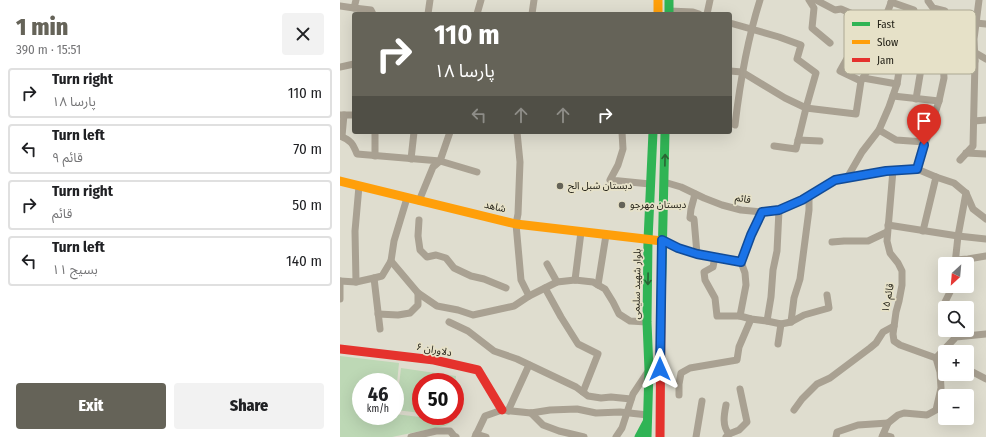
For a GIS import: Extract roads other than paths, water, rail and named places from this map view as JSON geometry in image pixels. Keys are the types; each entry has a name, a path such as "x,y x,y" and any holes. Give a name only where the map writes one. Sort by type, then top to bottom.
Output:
{"main road":[{"path":"658,0 658,12"},
{"path":"669,0 669,12"},
{"name":"بلوار شهید سلیمی","path":"647,437 649,370 647,322 648,240 653,134"},
{"path":"665,134 660,326 660,432 666,437"},
{"name":"شاهد","path":"340,181 516,224 648,240 662,240"},
{"name":"دلاوران ۶","path":"340,349 434,360 478,370 505,410"},
{"path":"639,437 648,418"}],"street":[{"path":"354,8 356,0"},
{"path":"428,12 430,0"},
{"path":"478,12 481,0"},
{"path":"532,12 534,0"},
{"path":"707,12 710,0"},
{"path":"735,125 742,72 751,28 760,0"},
{"path":"809,0 814,8 812,28 830,43"},
{"path":"816,0 835,10 841,8 845,10"},
{"path":"928,0 933,8 939,10"},
{"path":"978,0 976,23 986,24"},
{"path":"891,1 914,10"},
{"path":"340,6 371,10 372,12"},
{"path":"669,12 693,12"},
{"path":"732,23 751,28 801,45 797,59 816,73 796,149 774,146"},
{"path":"976,53 986,59"},
{"path":"340,67 352,64"},
{"path":"844,64 840,71 844,73"},
{"path":"732,71 742,72 785,98 806,108 856,114 862,80 866,74"},
{"path":"847,74 862,80 897,84"},
{"path":"847,178 862,152 879,130 893,96 899,74"},
{"path":"916,99 920,74"},
{"path":"917,169 939,101 944,74"},
{"path":"960,160 973,146 975,74"},
{"path":"893,96 939,101"},
{"path":"342,115 341,136 352,143 357,154 440,161 477,172"},
{"path":"974,121 986,120"},
{"path":"879,130 896,140 925,142"},
{"path":"375,156 376,134"},
{"path":"411,159 414,134"},
{"path":"419,201 433,167 440,161 449,134"},
{"path":"517,134 520,162 518,214 516,224 521,280 529,296"},
{"path":"622,134 624,148 618,165 610,180 650,184"},
{"path":"798,140 820,141"},
{"path":"966,153 986,154"},
{"name":"قائم","path":"664,182 681,187 722,205 741,210 762,212 779,210 809,197 835,180 893,170 917,169 954,183 966,193 973,209 986,219"},
{"name":"قائم ۱۵","path":"893,170 887,241 890,252 902,271 902,285 894,326 894,341 900,345 936,358"},
{"path":"923,231 936,177"},
{"path":"356,282 355,231 359,186"},
{"path":"956,257 966,193"},
{"path":"695,194 690,209 690,218 694,219 697,254"},
{"path":"791,322 794,298 800,279 809,210 809,197"},
{"path":"340,300 340,281 356,282 382,276 391,261 394,241 407,198"},
{"path":"767,321 773,270 777,251 779,210"},
{"path":"740,316 746,285 745,273 741,262 751,235 762,212"},
{"path":"419,220 418,236 420,250 427,257 436,255 446,258 454,268 471,276 484,279 506,288"},
{"path":"832,242 868,241 888,229 923,231 986,239"},
{"path":"575,280 581,232"},
{"path":"598,285 606,235"},
{"path":"662,240 678,248 697,254 741,262"},
{"path":"974,258 986,256"},
{"path":"715,258 713,267 704,272 705,280 715,298 717,316 740,316 781,324 791,322 804,315 829,308 827,295"},
{"path":"391,261 418,293 437,306 458,310 473,315 514,306 529,296 557,282 575,280 594,282 605,289 619,314 630,320 647,322"},
{"path":"547,264 557,282"},
{"path":"374,278 380,329"},
{"path":"545,288 578,344 598,354 583,392"},
{"path":"378,314 398,315 410,313 418,305 418,293"},
{"path":"679,395 681,373 690,368 737,360 739,347 751,319"},
{"path":"449,322 468,331 494,351 529,365 576,387 588,396 601,398 611,396 631,399"},
{"path":"778,344 781,324"},
{"path":"794,410 802,399 817,384 830,378 870,348 883,332 894,326"},
{"path":"891,437 883,436 888,424 898,415 904,413 927,415 936,410 941,388 940,372 936,358 956,337 986,334"},
{"path":"505,410 529,365"},
{"path":"616,437 622,428 633,394 649,370"},
{"path":"974,373 986,379"},
{"path":"726,405 724,418 728,435 740,430 748,422 740,389"},
{"path":"696,437 702,401"},
{"path":"486,437 476,436 485,416 505,410 531,413 550,410 577,409 596,413 620,412 648,418"},
{"path":"531,413 542,425 584,437"},
{"path":"836,437 837,432 858,425 888,424"},
{"path":"414,437 436,431 450,432 456,437"}],"place":[{"name":"دبستان شبل الح","path":"560,186"},
{"name":"دبستان مهرجو","path":"622,205"}]}
